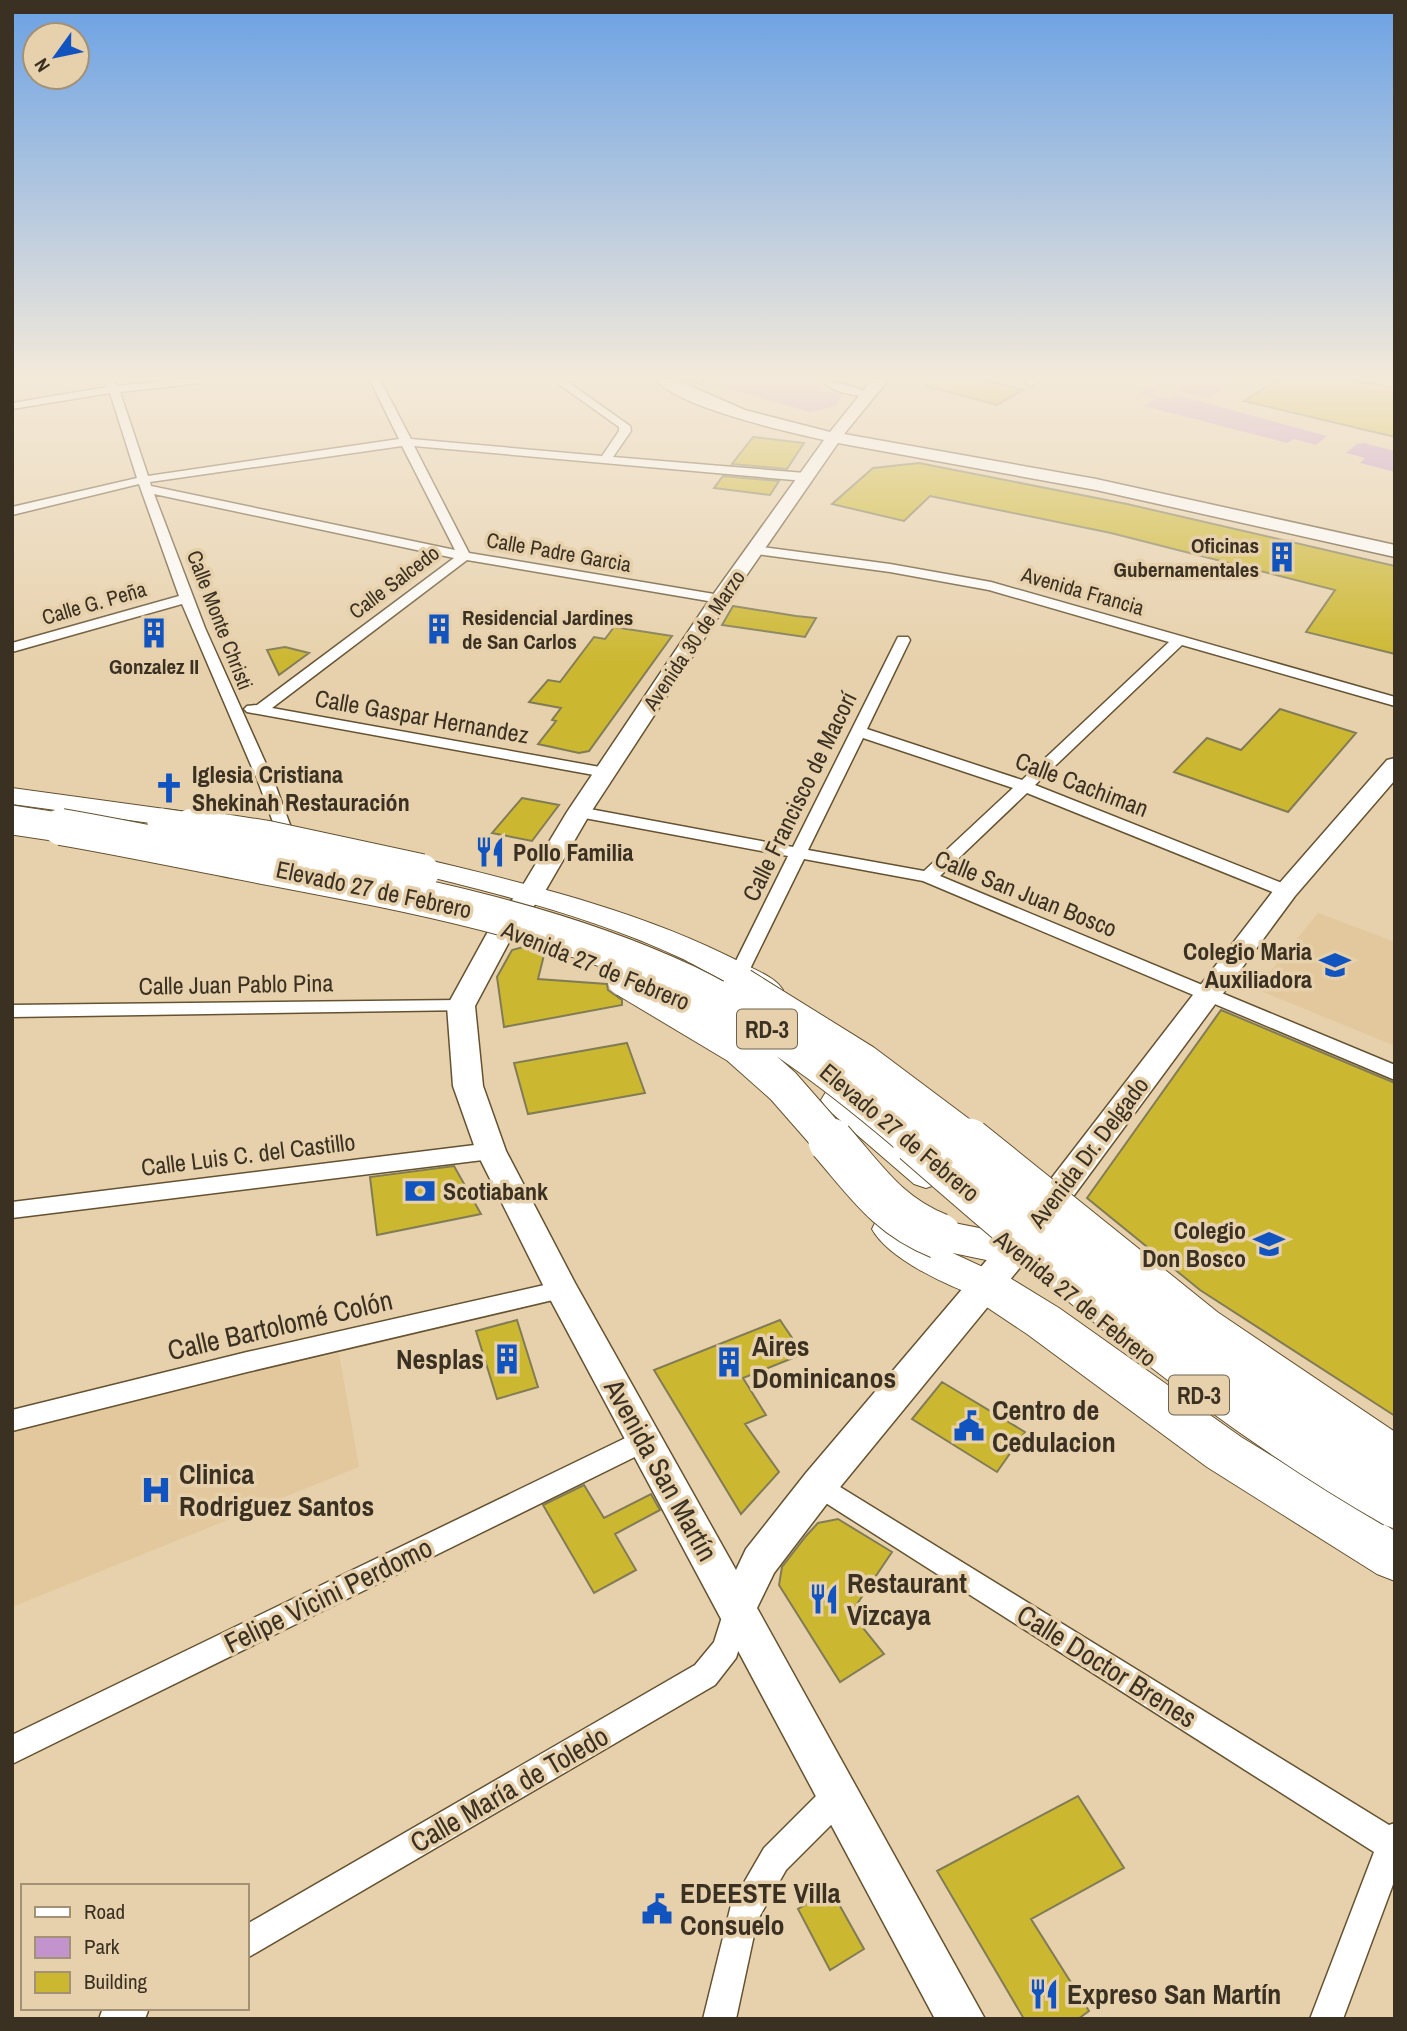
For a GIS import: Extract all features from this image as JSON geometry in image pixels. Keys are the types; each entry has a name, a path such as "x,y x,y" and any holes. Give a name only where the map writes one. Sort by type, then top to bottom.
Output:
{"highway":[{"name":"Elevado 27 de Febrero","path":"12,801 268,839 508,892 596,922 703,965 835,1041 1207,1332 1299,1397 1395,1459"},
{"name":"Elevado 27 de Febrero","path":"12,820 519,912 684,980 746,1016 811,1059 874,1107 1073,1278 1240,1404 1395,1505"},
{"path":"519,912 547,940 655,994 738,1046 783,1086 892,1211 916,1227 939,1236 1015,1250"},
{"path":"985,1284 1043,1321 1223,1452 1395,1558"}],"main road":[{"path":"1055,475 1169,498 1395,551"},
{"path":"1088,475 1260,505 1395,538"},
{"name":"Avenida 30 de Marzo","path":"519,912 605,772 805,477"},
{"name":"Avenida Dr. Delgado","path":"737,1608 760,1560 1015,1250 1286,891 1395,765"},
{"name":"Avenida 27 de Febrero","path":"12,796 285,833 519,912 580,953 689,999 831,1094 1127,1341 1261,1441 1395,1524"},
{"name":"Avenida 27 de Febrero","path":"12,828 519,912 634,927 739,973 816,1018 1056,1195 1178,1292 1327,1400 1395,1438"},
{"path":"461,1006 519,912"},
{"path":"689,999 792,1110 852,1189 892,1232 933,1260 985,1284"},
{"name":"Avenida San Martín","path":"461,1006 468,1086 491,1151 643,1440 961,2019"}],"street":[{"name":"Calle Monte Christi","path":"141,475 231,705 277,802 285,833"},
{"path":"12,511 201,475"},
{"name":"Calle Salcedo","path":"259,711 464,555 421,475"},
{"path":"777,475 805,477"},
{"name":"Calle Padre Garcia","path":"144,484 464,555 720,599"},
{"name":"Avenida Francia","path":"754,550 958,579 1395,702"},
{"name":"Calle G. Peña","path":"12,648 188,598"},
{"name":"Calle Francisco de Macorí","path":"739,973 903,640"},
{"path":"928,877 1178,641"},
{"name":"Calle Gaspar Hernandez","path":"231,705 605,772"},
{"name":"Calle Cachiman","path":"858,731 1024,786 1286,891"},
{"name":"Calle San Juan Bosco","path":"579,812 928,877 1395,1073"},
{"name":"Calle Juan Pablo Pina","path":"12,1011 461,1006"},
{"name":"Calle Luis C. del Castillo","path":"12,1210 491,1151"},
{"name":"Calle Bartolomé Colón","path":"12,1421 247,1362 562,1290"},
{"name":"Felipe Vicini Perdomo","path":"12,1750 643,1440"},
{"name":"Calle Doctor Brenes","path":"819,1485 1394,1844"},
{"name":"Calle María de Toledo","path":"248,1941 705,1675 726,1649 737,1608"},
{"path":"719,2019 742,1916 775,1859 839,1795"},
{"path":"1326,2019 1394,1844"}],"shaded area":[{"name":"Colegio Maria Auxiliadora","path":"1318,913 1395,942 1395,1046 1256,989"},
{"name":"Clinica Rodriguez Santos","path":"339,1353 359,1467 12,1607 12,1426"}],"building":[{"name":"Oficinas Gubernamentales","path":"865,475 979,475 1127,504 1395,566 1395,654 1306,632 1335,590 1111,533 930,496 904,521 832,504"},
{"path":"723,476 779,481 770,495 714,488"},
{"path":"733,606 816,618 805,637 722,625"},
{"path":"614,627 672,636 589,751 579,753 538,744 556,721 552,720 561,708 529,702 548,680 560,682 594,637 605,639"},
{"path":"285,647 309,653 279,675 267,650"},
{"path":"1280,709 1356,733 1288,812 1174,772 1207,738 1241,750"},
{"path":"522,798 559,805 532,841 492,833"},
{"path":"523,947 544,955 538,979 607,984 608,990 622,1000 622,1005 504,1027 497,977 512,950"},
{"name":"Colegio Don Bosco","path":"1221,1010 1395,1083 1395,1416 1200,1290 1087,1198"},
{"path":"627,1043 645,1093 528,1114 514,1063"},
{"name":"Scotiabank","path":"454,1166 481,1214 377,1235 370,1177"},
{"name":"Nesplas","path":"517,1320 538,1387 497,1399 476,1331"},
{"path":"780,1320 803,1354 743,1378 766,1415 745,1424 779,1472 741,1514 654,1370"},
{"name":"Centro de Cedulacion","path":"942,1382 1025,1432 997,1472 912,1419"},
{"path":"584,1485 604,1518 651,1494 660,1510 615,1534 636,1570 594,1593 543,1505"},
{"name":"Restaurant Vizcaya","path":"838,1519 892,1552 851,1613 884,1654 840,1682 779,1585 782,1567 806,1536 818,1523"},
{"path":"1078,1796 1124,1868 1031,1919 1089,2011 1078,2019 1024,2019 937,1871"},
{"path":"831,1890 864,1949 830,1970 798,1909"}],"place":[{"name":"Oficinas Gubernamentales","path":"1282,557"},
{"name":"Residencial Jardines de San Carlos","path":"439,629"},
{"name":"Gonzalez II","path":"154,633"},
{"name":"Iglesia Cristiana Shekinah Restauración","path":"169,788"},
{"name":"Pollo Familia","path":"490,852"},
{"name":"Colegio Maria Auxiliadora","path":"1335,965"},
{"name":"Scotiabank","path":"420,1191"},
{"name":"Colegio Don Bosco","path":"1269,1244"},
{"name":"Nesplas","path":"507,1359"},
{"name":"Aires Dominicanos","path":"729,1362"},
{"name":"Centro de Cedulacion","path":"969,1426"},
{"name":"Clinica Rodriguez Santos","path":"156,1490"},
{"name":"Restaurant Vizcaya","path":"824,1599"},
{"name":"EDEESTE Villa Consuelo","path":"657,1909"},
{"name":"Expreso San Martín","path":"1044,1994"}]}
